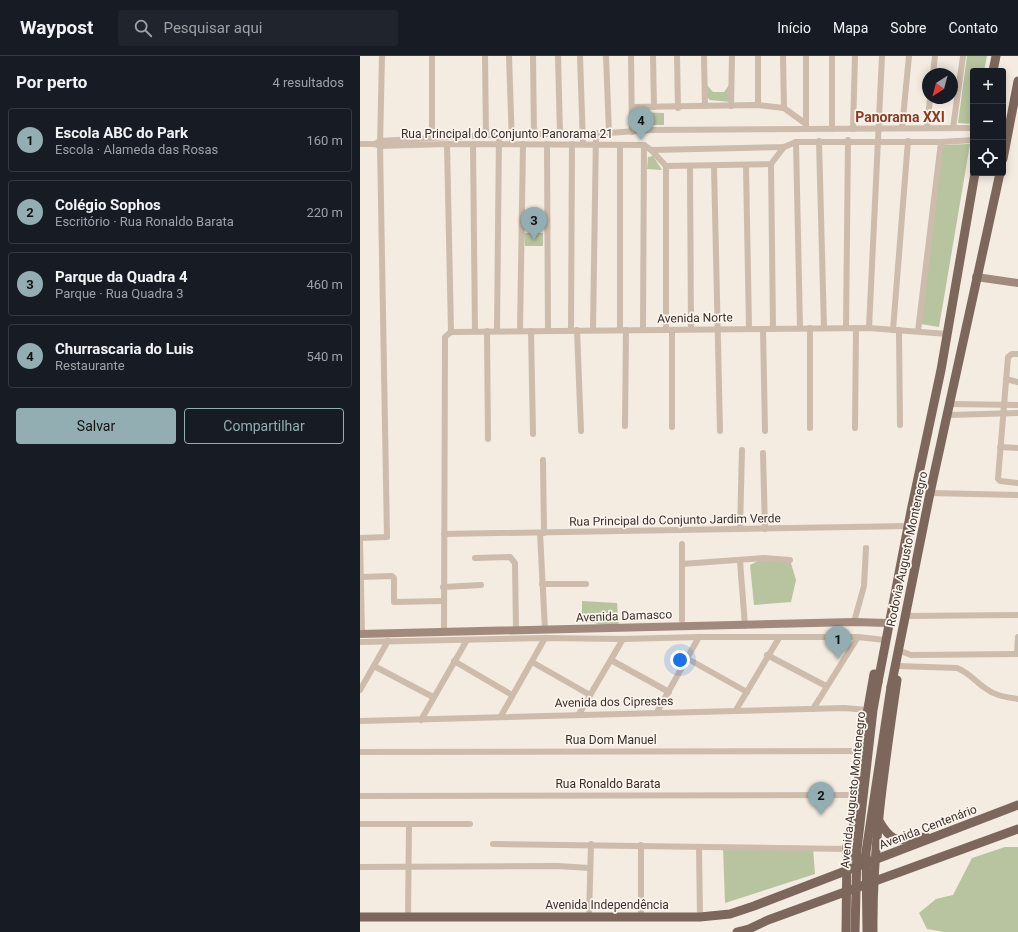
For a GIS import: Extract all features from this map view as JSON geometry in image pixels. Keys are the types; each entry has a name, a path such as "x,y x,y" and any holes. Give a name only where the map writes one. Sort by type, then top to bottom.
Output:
{"main road":[{"path":"994,68 996,56"},
{"path":"1006,143 1018,81"},
{"name":"Rodovia Augusto Montenegro","path":"846,932 846,870 850,816 856,799 876,661 884,651 888,623 947,334 974,176"},
{"name":"Rodovia Augusto Montenegro","path":"873,932 873,898 878,825 898,678 896,665 898,650 930,493 951,404 976,277 999,176"},
{"name":"Avenida Augusto Montenegro","path":"855,932 857,850 873,710 884,651"},
{"name":"Avenida Augusto Montenegro","path":"867,932 866,852 890,687 896,665"},
{"path":"856,799 851,851 856,858 866,858 868,856 878,825 890,837 899,841 938,836"},
{"name":"Avenida Centenário","path":"846,870 875,861 1018,805"},
{"path":"737,932 749,931 768,920 874,883 1018,829"},
{"name":"Avenida Independência","path":"360,917 700,917 730,914 846,870"},
{"path":"873,898 893,876"},
{"path":"847,918 850,903 858,897 866,897 870,900 873,910"}],"street":[{"path":"361,637 360,538 387,537 378,143 382,56"},
{"path":"432,56 432,138"},
{"path":"485,56 486,135"},
{"path":"509,56 512,144"},
{"path":"533,56 534,134"},
{"path":"558,56 560,134"},
{"path":"580,56 583,144"},
{"path":"606,56 609,133"},
{"path":"631,56 632,132"},
{"path":"653,56 654,107"},
{"path":"677,56 678,108"},
{"path":"704,56 705,106"},
{"path":"731,106 732,56"},
{"path":"758,56 758,105"},
{"path":"783,56 784,108"},
{"path":"806,56 806,127"},
{"path":"832,56 832,129"},
{"path":"853,129 855,56"},
{"path":"869,328 882,56"},
{"path":"902,128 909,56"},
{"path":"934,68 935,56"},
{"path":"954,128 963,56"},
{"path":"927,128 929,104"},
{"path":"632,107 678,108 758,105 784,108 806,127"},
{"name":"Rua Principal do Conjunto Panorama 21","path":"360,144 486,135 596,134 649,130 806,127 832,129 970,128"},
{"path":"593,330 596,134"},
{"path":"497,331 499,135"},
{"path":"846,328 848,140"},
{"path":"650,150 784,147 796,142 848,140 941,142 970,140"},
{"path":"819,141 824,328"},
{"path":"900,425 896,330 908,141"},
{"path":"796,142 800,328"},
{"path":"918,331 941,142"},
{"name":"Rua Principal do Conjunto Panorama 21","path":"378,143 473,145 644,145"},
{"path":"444,631 445,337 451,332 447,144"},
{"path":"520,331 523,144"},
{"path":"547,144 548,331"},
{"path":"572,144 574,330 581,431"},
{"path":"473,145 475,331"},
{"path":"620,145 625,426"},
{"path":"644,145 666,166 746,166 771,164"},
{"path":"643,330 644,145"},
{"path":"773,329 771,164 784,147"},
{"path":"666,166 672,427"},
{"path":"714,166 720,430"},
{"path":"746,166 749,329"},
{"path":"690,167 691,329"},
{"path":"976,277 1018,283"},
{"path":"810,328 810,428"},
{"path":"855,428 856,328"},
{"name":"Avenida Norte","path":"451,332 869,328 947,334"},
{"path":"763,329 765,431"},
{"path":"487,331 488,439"},
{"path":"531,331 533,434"},
{"path":"1018,354 1012,354 1008,357 998,479 1000,481 1018,483"},
{"path":"1006,380 1018,382"},
{"path":"951,404 1018,406"},
{"path":"948,415 1003,412 1018,413"},
{"path":"1000,447 1018,448"},
{"path":"740,529 742,450"},
{"path":"763,453 765,529"},
{"path":"501,716 532,662 545,634 542,584 543,460"},
{"path":"930,493 1018,495"},
{"name":"Rua Principal do Conjunto Jardim Verde","path":"444,534 908,526"},
{"path":"682,544 682,620"},
{"path":"854,622 864,586 866,548"},
{"path":"475,558 510,557 515,562 516,630"},
{"path":"682,564 764,558 790,560"},
{"path":"740,560 745,626"},
{"path":"361,577 392,576 394,578 394,602 443,601"},
{"path":"542,584 586,584"},
{"path":"443,587 481,585"},
{"path":"906,616 1018,616"},
{"name":"Avenida Damasco","path":"361,637 388,641 467,640 545,634 854,622 888,623"},
{"name":"Avenida Damasco","path":"361,637 444,631 516,630 545,634 624,639 699,637 858,637 885,640"},
{"path":"657,712 699,637"},
{"path":"813,708 858,637"},
{"path":"898,650 911,655 1018,654 1018,637"},
{"path":"736,710 767,655 779,638"},
{"path":"579,714 624,639"},
{"path":"421,720 467,640"},
{"path":"360,690 388,641"},
{"path":"957,668 958,654"},
{"path":"767,655 826,686"},
{"path":"910,667 911,655"},
{"path":"688,659 747,692"},
{"path":"611,660 669,692"},
{"path":"454,661 512,695"},
{"path":"532,662 590,695"},
{"path":"896,665 910,667 957,668 964,670 986,689 997,695 1018,699"},
{"path":"374,666 434,697"},
{"name":"Avenida dos Ciprestes","path":"360,721 813,708 868,710"},
{"name":"Rua Dom Manuel","path":"360,752 862,751"},
{"name":"Rua Ronaldo Barata","path":"360,796 856,799"},
{"path":"360,824 470,824"},
{"path":"408,917 409,824"},
{"path":"493,844 591,844 847,849"},
{"path":"589,916 591,844"},
{"path":"641,845 641,917"},
{"path":"699,847 700,917"},
{"path":"360,867 557,866 590,868"}],"green space":[{"path":"967,56 987,56 985,68 970,68 970,124 958,123"},
{"path":"732,81 731,102 710,100 707,97 706,84 713,92 724,92"},
{"path":"635,112 664,113 664,125 636,125"},
{"path":"970,144 939,327 921,324 942,145"},
{"path":"653,156 662,170 647,169 648,157"},
{"path":"524,233 543,233 543,246 525,246"},
{"path":"764,558 790,560 796,580 791,602 754,605 750,565"},
{"path":"582,601 617,603 619,629 582,620"},
{"path":"1005,847 1018,847 1018,932 944,932 927,929 919,913 936,899 953,895 972,858"},
{"path":"723,848 813,848 815,874 725,903"}],"place":[{"name":"Churrascaria do Luis","path":"641,140"},
{"name":"Parque da Quadra 4","path":"534,240"},
{"name":"Escola ABC do Park","path":"838,659"},
{"name":"Colégio Sophos","path":"821,815"}],"district":[{"name":"Panorama XXI","path":"900,117"}]}
